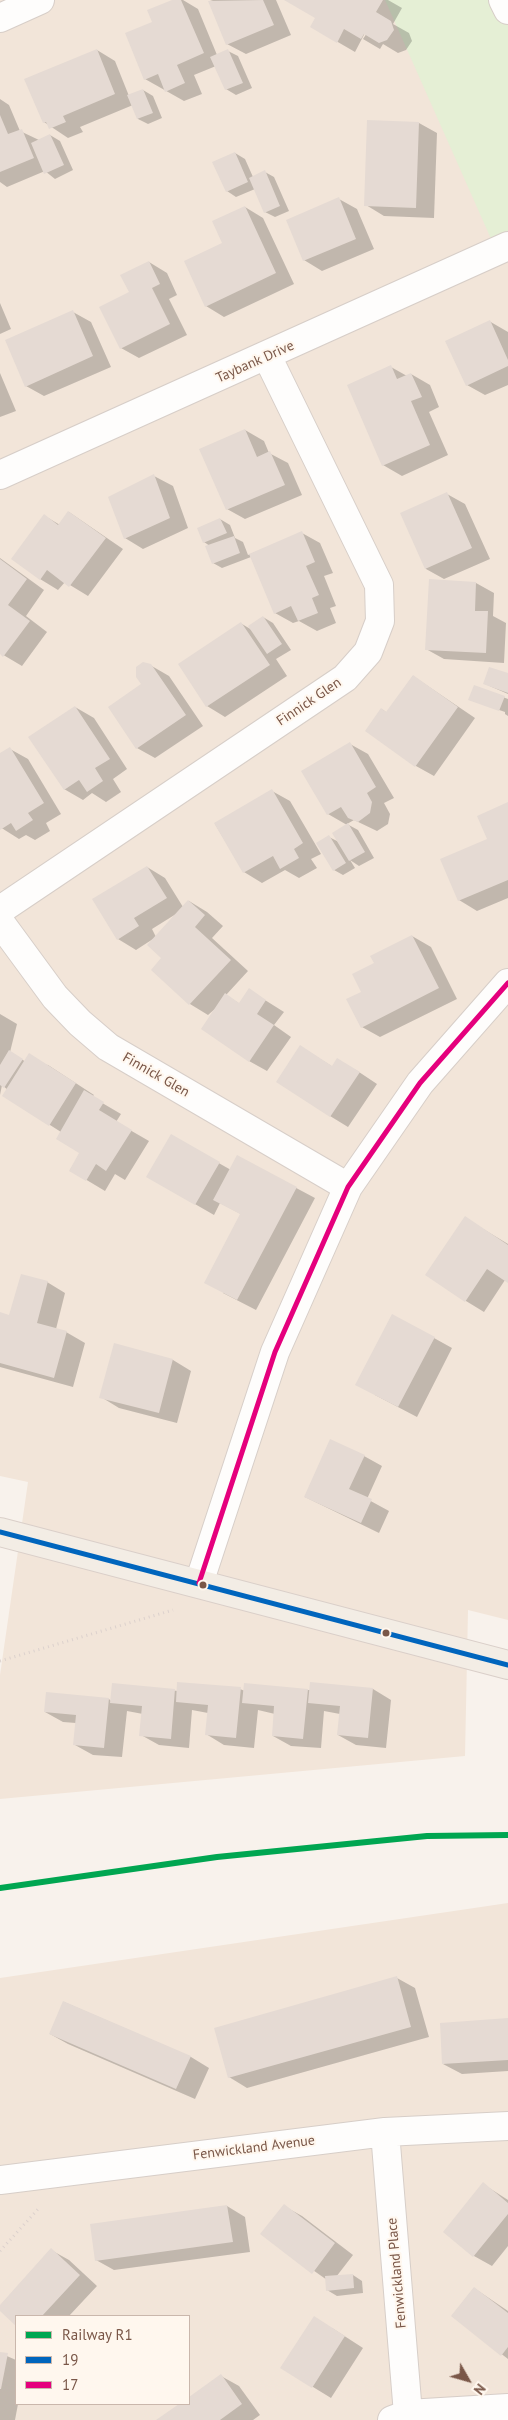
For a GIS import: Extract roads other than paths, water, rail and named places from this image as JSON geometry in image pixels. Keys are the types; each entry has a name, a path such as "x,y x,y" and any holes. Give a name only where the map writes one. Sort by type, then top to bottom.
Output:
{"main road":[{"path":"0,1532 199,1582 508,1665"}],"street":[{"path":"0,18 40,0"},
{"path":"503,0 508,10"},
{"name":"Taybank Drive","path":"0,475 508,246"},
{"name":"Finnick Glen","path":"0,910 345,678 368,652 380,621 379,585 267,356"},
{"name":"Finnick Glen","path":"0,922 55,997 80,1023 108,1047 348,1187"},
{"path":"199,1582 275,1352 348,1187 420,1083 508,983"},
{"name":"Fenwickland Avenue","path":"0,2180 385,2132 508,2126"},
{"name":"Fenwickland Place","path":"385,2132 400,2417 508,2408"}],"rail line":[{"name":"R1","path":"0,1888 217,1857 427,1836 508,1835"}]}
